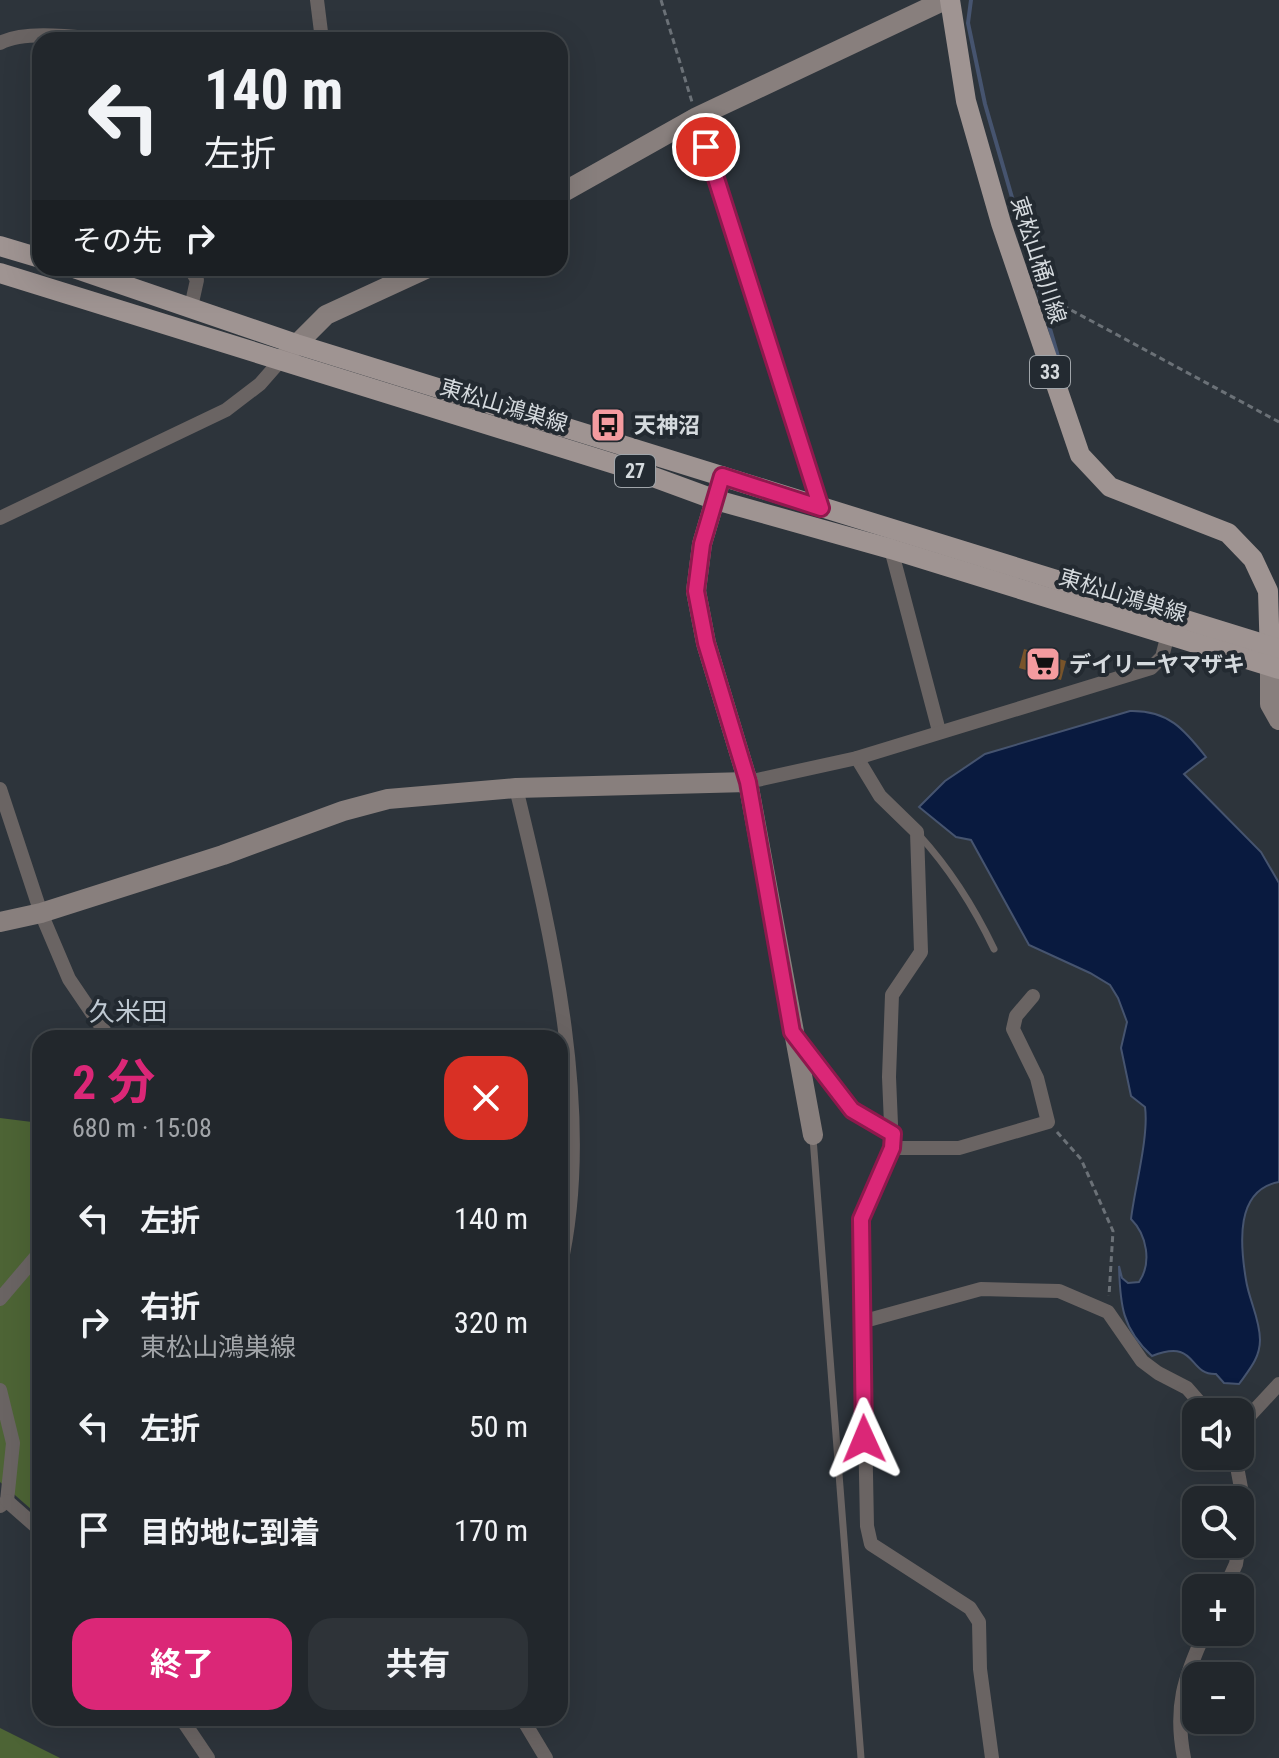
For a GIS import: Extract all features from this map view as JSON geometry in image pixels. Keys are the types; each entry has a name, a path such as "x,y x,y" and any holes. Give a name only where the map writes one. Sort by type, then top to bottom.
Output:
{"main road":[{"name":"東松山桶川線","path":"948,0 966,101 1026,299 1080,455 1110,487 1228,533 1253,559 1268,591 1274,657"},
{"path":"0,246 32,256"},
{"name":"東松山鴻巣線","path":"0,273 637,471 716,500 891,549 1168,634 1274,657"},
{"name":"東松山鴻巣線","path":"98,276 296,344 722,476 1274,657"}],"street":[{"path":"317,0 321,32"},
{"path":"568,190 697,117 948,0"},
{"path":"0,43 8,39 32,37"},
{"path":"697,117 821,508"},
{"path":"191,307 197,280 195,276"},
{"path":"0,518 226,410 260,384 326,315 410,276"},
{"path":"722,476 702,544 696,591 706,643 748,782 813,1135"},
{"path":"891,549 939,731"},
{"path":"0,922 41,913 223,855 343,811 415,794 748,782 857,758 1151,668 1162,657 1168,634"},
{"path":"1274,657 1270,704 1279,720"},
{"path":"857,758 880,796 917,832 921,952 892,995 889,1077 892,1141 861,1219 867,1526 871,1544 970,1608 979,1622 980,1669 992,1758"},
{"path":"516,788 543,897 563,1030"},
{"path":"0,789 41,913 69,979 104,1030"},
{"path":"792,1032 852,1110 892,1141 959,1148 1048,1122 1037,1078 1013,1029 1016,1016 1033,996"},
{"path":"568,1061 573,1094 571,1221 568,1234"},
{"path":"0,1299 32,1261"},
{"path":"861,1322 981,1289 1059,1291 1108,1312 1142,1361 1187,1388 1196,1398"},
{"path":"1254,1411 1279,1384"},
{"path":"0,1390 13,1443 4,1504 32,1524"},
{"path":"1184,1758 1178,1724 1185,1676 1199,1646"},
{"path":"186,1726 208,1758"},
{"path":"527,1726 546,1758"}],"lane":[{"path":"917,832 941,859 971,904 994,949"},
{"path":"813,1135 861,1758"}],"path":[{"path":"661,0 697,117"},
{"path":"1026,299 1047,295 1279,422"},
{"path":"1048,1122 1081,1159 1113,1231 1108,1312"}],"green space":[{"path":"0,1118 32,1122 32,1510 0,1482"},
{"path":"0,1728 60,1758 0,1758"}],"water":[{"path":"1130,711 1165,718 1190,738 1206,757 1184,774 1261,852 1279,883 1279,1182 1265,1187 1254,1196 1244,1220 1242,1251 1260,1346 1239,1384 1224,1383 1216,1374 1200,1369 1185,1354 1177,1351 1152,1356 1134,1336 1125,1315 1119,1266 1122,1278 1128,1283 1139,1282 1146,1258 1141,1233 1131,1219 1146,1119 1145,1107 1131,1096 1121,1048 1127,1022 1118,998 1110,985 1090,973 1029,945 971,840 956,837 919,807 945,781 985,754"}],"building":[{"name":"デイリーヤマザキ","path":"1024,649 1066,661 1061,680 1019,668"}],"waterway":[{"path":"971,0 968,23 985,104 1066,384"}],"place":[{"name":"天神沼","path":"608,425"},
{"name":"デイリーヤマザキ","path":"1043,664"}],"district":[{"name":"久米田","path":"128,1012"}],"route":[{"path":"706,147 821,508 722,476 702,544 696,591 706,643 748,782 792,1032 852,1110 893,1134 892,1148 861,1219 864,1439"}]}
